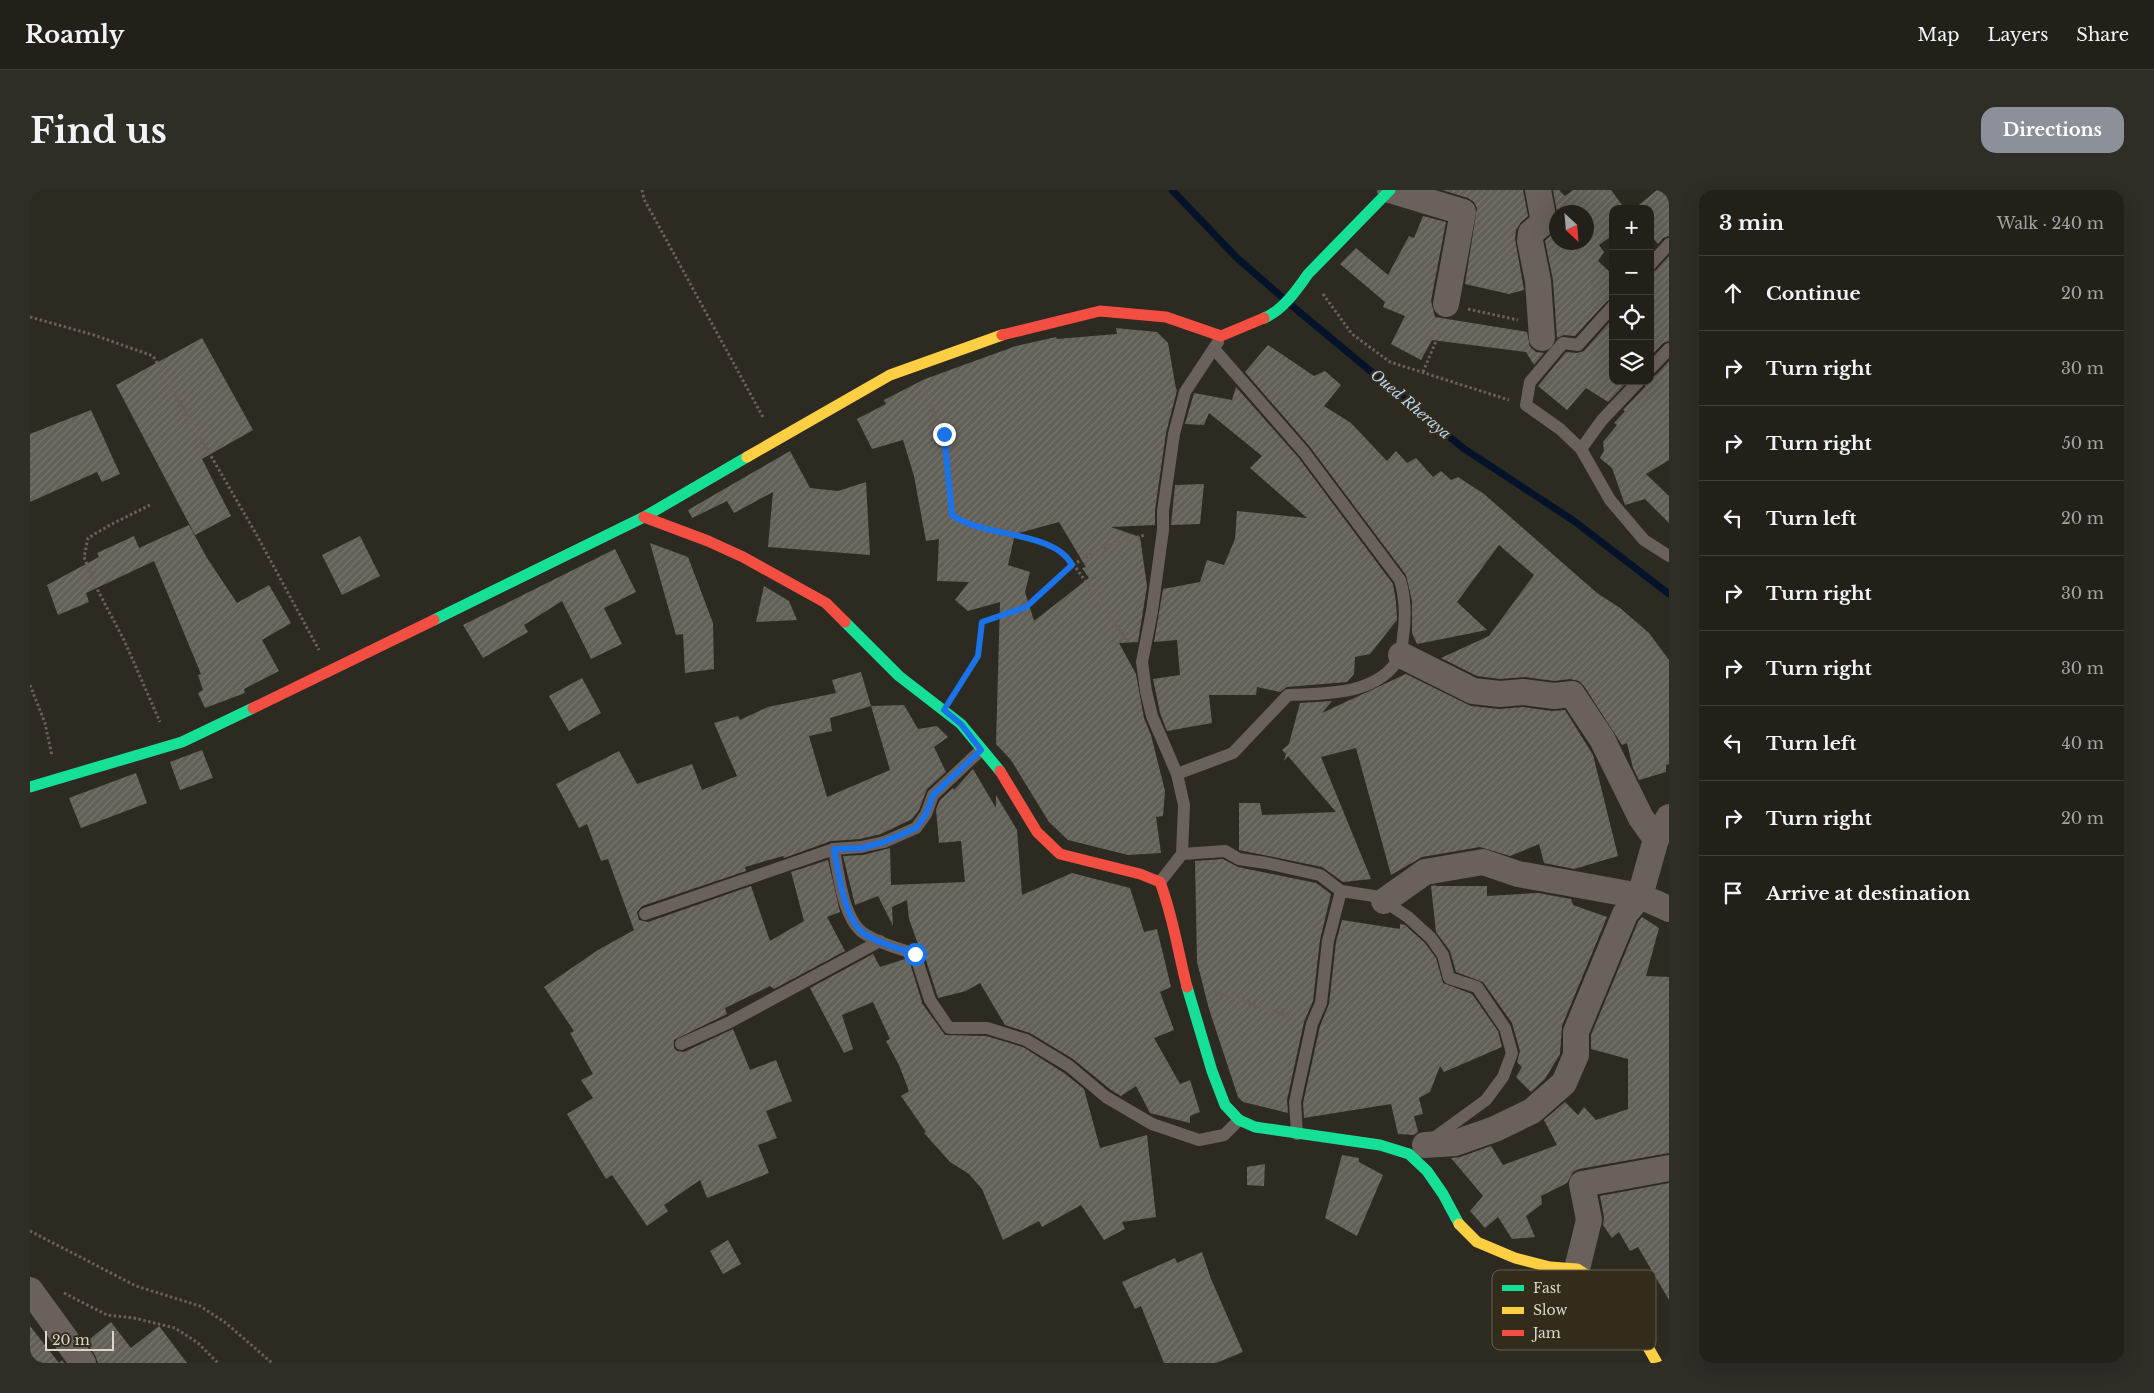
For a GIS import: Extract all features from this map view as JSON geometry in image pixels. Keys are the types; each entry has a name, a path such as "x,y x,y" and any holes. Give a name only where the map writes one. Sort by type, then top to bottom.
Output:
{"street":[{"path":"30,787 182,742 644,517 890,375 1012,331 1100,311 1166,317 1221,336 1272,315 1298,289 1308,274 1390,190 1462,212 1446,304"},
{"path":"1538,190 1544,222 1532,233 1530,241 1538,281 1542,338"},
{"path":"644,517 743,556 826,603 899,676 961,724 998,768 1038,832 1060,854 1140,874 1160,882 1169,906 1173,931 1186,982 1212,1071 1225,1105 1239,1120 1255,1127 1417,1150 1456,1143 1495,1129 1532,1111 1564,1083 1576,1055 1576,1032 1625,914 1640,896 1656,839 1669,816"},
{"path":"1401,655 1473,691 1500,694 1523,692 1554,696 1572,694 1602,739 1641,818 1656,839"},
{"path":"1384,901 1425,872 1483,862 1518,874 1640,896 1669,909"},
{"path":"1417,1150 1427,1171 1443,1194 1459,1224 1477,1242 1516,1258 1550,1267 1577,1269 1590,1220 1582,1184 1669,1168"},
{"path":"30,1290 83,1363"},
{"path":"1649,1350 1657,1363"}],"lane":[{"path":"1654,261 1669,244"},
{"path":"1609,310 1578,345 1563,343 1530,382 1526,405 1560,429 1581,449 1610,500 1644,540 1669,556"},
{"path":"1160,882 1182,854 1184,806 1177,774 1152,716 1142,662 1152,611 1174,434 1185,392 1198,370 1215,350 1221,336"},
{"path":"1654,365 1669,349"},
{"path":"1177,774 1233,753 1288,696 1331,693 1376,682 1392,669 1401,655 1406,601 1400,580 1304,452 1268,408 1215,350"},
{"path":"1581,449 1602,420 1635,385"},
{"path":"645,914 834,849 862,848 884,842 916,828 926,814 933,795 981,750"},
{"path":"834,849 846,907 861,931 880,941 915,954 930,1000 949,1028 987,1028 1026,1040 1069,1066 1106,1097 1152,1124 1199,1140 1224,1135 1239,1120"},
{"path":"1182,854 1225,851 1239,859 1320,875 1341,891 1374,896 1408,917 1431,938 1443,955 1450,978 1478,987 1505,1028 1512,1052 1503,1077 1486,1100 1417,1150"},
{"path":"1297,1134 1295,1102 1312,1024 1321,1003 1328,941 1341,891"},
{"path":"681,1044 728,1023 880,941"}],"path":[{"path":"642,190 644,199 776,441"},
{"path":"1308,274 1352,334 1390,362 1526,405"},
{"path":"1423,372 1436,341 1446,304 1526,323 1542,338"},
{"path":"30,317 94,335 153,356 255,532 330,671"},
{"path":"913,367 944,434 952,515 962,523 1034,540 1060,551 1069,558 1072,565 1142,662"},
{"path":"150,505 88,538 84,558 96,587 124,640 170,744"},
{"path":"944,710 978,656 982,622 1026,607 1072,565 1109,545 1162,530"},
{"path":"30,685 45,724 57,779"},
{"path":"1186,982 1312,1024"},
{"path":"30,1232 136,1286 200,1306 226,1323 272,1363"},
{"path":"56,1289 107,1315 134,1318 175,1328 198,1343 218,1363"}],"building":[{"path":"1442,190 1523,190 1528,216 1516,230 1515,239 1524,290 1509,294 1465,284 1477,208 1474,202 1468,198"},
{"path":"1553,190 1559,190 1565,196 1573,190 1611,190 1622,205 1609,205 1609,238 1599,245 1604,252 1598,261 1609,271 1609,300 1575,336 1564,335 1557,338 1553,280 1545,241 1549,237 1549,250 1594,250 1594,205 1556,205"},
{"path":"1657,190 1669,190 1669,236 1663,238 1658,244 1654,240 1654,205 1639,205"},
{"path":"1423,216 1446,222 1431,301 1435,317 1527,332 1530,347 1536,352 1544,353 1534,365 1526,352 1432,340 1421,360 1391,344 1405,316 1383,307 1385,302 1340,264 1356,248 1388,275 1409,236 1414,238"},
{"path":"1669,256 1669,341 1663,343 1654,353 1654,271"},
{"path":"1609,323 1609,385 1624,385 1608,402 1586,388 1567,410 1538,386 1566,352 1577,353 1584,351"},
{"path":"1116,328 1157,332 1168,343 1177,390 1166,433 1155,510 1155,525 1111,527 1140,537 1147,586 1138,642 1119,643 1136,674 1144,718 1151,735 1165,791 1163,816 1156,817 1161,853 1128,855 1068,840 1049,822 1011,760 996,744 1000,602 968,611 955,600 969,582 937,581 939,539 926,541 914,476 903,440 872,449 857,419 886,404 884,400 925,379 1016,346 1056,337 1057,339 1117,334","holes":["1059,522 1086,567 1082,568 1089,578 1034,621 1025,592 1030,572 1008,565 1015,534"]},
{"path":"202,338 253,430 202,459 231,516 195,535 116,385"},
{"path":"1268,345 1314,376 1325,371 1341,385 1324,406 1351,423 1387,461 1396,451 1407,463 1416,458 1433,477 1441,471 1451,480 1458,477 1484,494 1597,593 1620,608 1649,633 1669,660 1669,764 1666,765 1666,772 1639,780 1633,768 1627,743 1622,745 1579,681 1570,679 1554,681 1525,677 1500,679 1477,676 1441,658 1489,636 1534,575 1499,545 1457,602 1487,630 1417,644 1412,633 1412,601 1406,575 1310,447 1245,372"},
{"path":"1669,361 1669,460 1646,474 1669,496 1669,523 1645,499 1625,505 1612,468 1600,458 1604,451 1603,442 1617,425 1614,423 1646,385 1654,385 1654,376"},
{"path":"1236,387 1298,457 1393,584 1397,620 1370,654 1355,657 1354,674 1347,682 1287,687 1280,692 1257,687 1256,695 1209,695 1212,723 1167,731 1160,713 1153,679 1180,675 1177,640 1154,642 1163,589 1200,582 1207,560 1224,565 1235,539 1237,511 1307,518 1250,468 1262,456 1209,413 1204,425 1185,424 1194,393 1232,400"},
{"path":"91,410 120,474 102,482 97,472 30,502 30,434"},
{"path":"790,451 810,488 838,491 866,482 870,555 768,547 773,492 734,513 727,501 692,518 688,510"},
{"path":"1204,484 1200,524 1171,525 1175,485"},
{"path":"189,525 207,558 237,603 269,585 291,623 262,640 279,671 244,689 245,693 205,708 198,693 203,690 198,675 201,674 154,561 86,593 89,602 58,615 47,585 99,557 97,553 134,536 139,548"},
{"path":"360,536 380,576 342,595 322,555"},
{"path":"650,543 688,557 713,623 714,669 685,673 683,634 676,635"},
{"path":"615,549 636,592 604,608 622,644 591,659 562,601 524,625 528,632 483,658 463,625"},
{"path":"764,586 789,601 797,620 756,622"},
{"path":"861,672 871,706 904,705 918,729 937,726 948,737 934,747 946,772 927,789 919,810 912,819 881,834 860,839 831,841 784,858 783,856 745,867 746,871 642,906 637,912 639,920 648,922 751,886 770,941 804,921 791,872 828,860 840,912 827,917 845,951 774,989 770,986 725,1008 727,1014 674,1040 674,1048 677,1051 684,1052 733,1029 750,1070 776,1060 792,1101 766,1111 777,1138 758,1145 769,1173 707,1198 700,1180 664,1205 668,1211 647,1226 612,1175 606,1179 567,1114 593,1098 581,1080 593,1074 570,1033 574,1031 544,987 598,950 634,930 608,859 601,861 587,824 579,828 556,784 619,751 637,784 692,764 702,790 737,776 714,723 738,716 740,720 768,707 836,693 832,680","holes":["871,706 890,770 827,797 809,736 832,731 830,718"]},
{"path":"1406,674 1471,706 1499,709 1523,707 1552,711 1565,710 1593,755 1618,856 1574,869 1544,863 1539,844 1510,856 1480,847 1422,857 1391,875 1356,748 1321,757 1371,879 1343,882 1322,867 1239,850 1239,803 1260,803 1262,815 1336,812 1288,756 1284,761 1286,754 1282,750 1289,744 1300,703 1332,701 1322,713"},
{"path":"582,678 601,713 569,731 549,696"},
{"path":"202,750 213,778 180,790 170,762"},
{"path":"973,769 996,808 996,795 1017,830 1022,895 1072,873 1130,888 1144,932 1157,929 1171,987 1160,992 1174,1030 1154,1038 1180,1084 1190,1080 1200,1112 1190,1116 1190,1123 1150,1113 1136,1086 1121,1096 1073,1059 1030,1033 1005,1025 980,983 966,991 938,998 923,951 919,947 909,919 907,900 892,907 893,926 878,896 855,905 843,856 863,855 890,848 891,885 965,882 961,841 939,843 936,809 940,800 953,788 954,790"},
{"path":"136,773 147,803 81,828 69,798"},
{"path":"1223,859 1238,867 1316,883 1331,894 1320,940 1313,1001 1304,1022 1287,1100 1288,1113 1243,1102 1238,1097 1209,1009 1197,962 1195,861"},
{"path":"1437,885 1435,886 1487,886 1487,896 1538,893 1571,899 1573,905 1607,917 1562,1026 1560,1054 1545,1079 1531,1092 1516,1077 1522,1067 1517,1062 1520,1051 1512,1023 1483,982 1456,972 1450,951 1436,932 1431,886"},
{"path":"1642,917 1659,928 1646,976 1669,977 1669,1153 1579,1169 1573,1172 1567,1183 1541,1196 1542,1204 1526,1216 1535,1237 1512,1239 1498,1217 1485,1228 1470,1211 1483,1196 1451,1158 1460,1157 1491,1146 1503,1165 1557,1145 1544,1120 1565,1102 1578,1115 1584,1107 1596,1120 1628,1109 1628,1059 1591,1049 1591,1035 1638,922"},
{"path":"1342,920 1400,929 1400,924 1405,925 1425,943 1436,958 1443,983 1472,994 1498,1031 1502,1047 1444,1072 1440,1066 1430,1092 1419,1098 1423,1114 1414,1116 1418,1132 1414,1135 1398,1134 1391,1104 1304,1118 1303,1103 1320,1026 1329,1004 1336,942"},
{"path":"873,954 880,967 905,959 909,960 921,1002 945,1035 986,1036 1023,1047 1064,1073 1084,1089 1100,1148 1147,1135 1156,1217 1122,1222 1125,1229 1104,1240 1081,1205 1042,1227 1039,1221 1003,1240 982,1189 969,1174 950,1162 924,1133 926,1132 901,1096 909,1091 899,1065 886,1041 890,1039 873,1002 842,1015 853,1049 844,1053 810,988"},
{"path":"1342,1155 1359,1158 1359,1162 1383,1175 1357,1236 1325,1218"},
{"path":"1265,1164 1264,1186 1247,1185 1247,1167"},
{"path":"1669,1183 1669,1300 1656,1278 1656,1270 1651,1270 1638,1247 1630,1251 1619,1232 1612,1238 1603,1225 1604,1217 1600,1196"},
{"path":"728,1240 741,1264 723,1274 710,1251"},
{"path":"1202,1252 1211,1279 1243,1352 1216,1363 1164,1363 1141,1306 1135,1309 1122,1282 1175,1258 1177,1263"},
{"path":"111,1322 131,1348 159,1326 187,1363 98,1363 86,1342"},
{"path":"30,1326 59,1363 30,1363"}],"waterway":[{"name":"Oued Rheraya","path":"1172,190 1237,258 1283,298"},
{"name":"Oued Rheraya","path":"1291,305 1463,448 1574,521 1669,594"}],"traffic: fast":[{"path":"1264,318 1283,305 1308,274 1390,190"},
{"path":"434,620 644,517 747,457"},
{"path":"845,622 899,676 961,724 1000,771"},
{"path":"30,787 182,742 253,708"},
{"path":"1187,987 1212,1071 1225,1105 1239,1120 1255,1127 1380,1145 1409,1154 1427,1171 1443,1194 1459,1224"}],"traffic: slow":[{"path":"747,457 890,375 1002,335"},
{"path":"1459,1224 1477,1242 1515,1258 1550,1267 1579,1270"},
{"path":"1650,1350 1657,1363"}],"traffic: jam":[{"path":"1002,335 1100,311 1166,317 1221,336 1264,318"},
{"path":"644,517 708,541 743,557 826,603 845,622"},
{"path":"253,708 434,620"},
{"path":"1000,771 1037,832 1060,854 1140,874 1160,882 1172,921 1187,987"}],"route":[{"path":"915,954 880,941 861,931 846,907 834,849 862,848 884,842 916,828 926,814 933,795 981,750 961,724 944,710 978,656 982,622 1026,607 1072,565 1069,558 1060,551 1034,540 962,523 952,515 944,434"}]}
